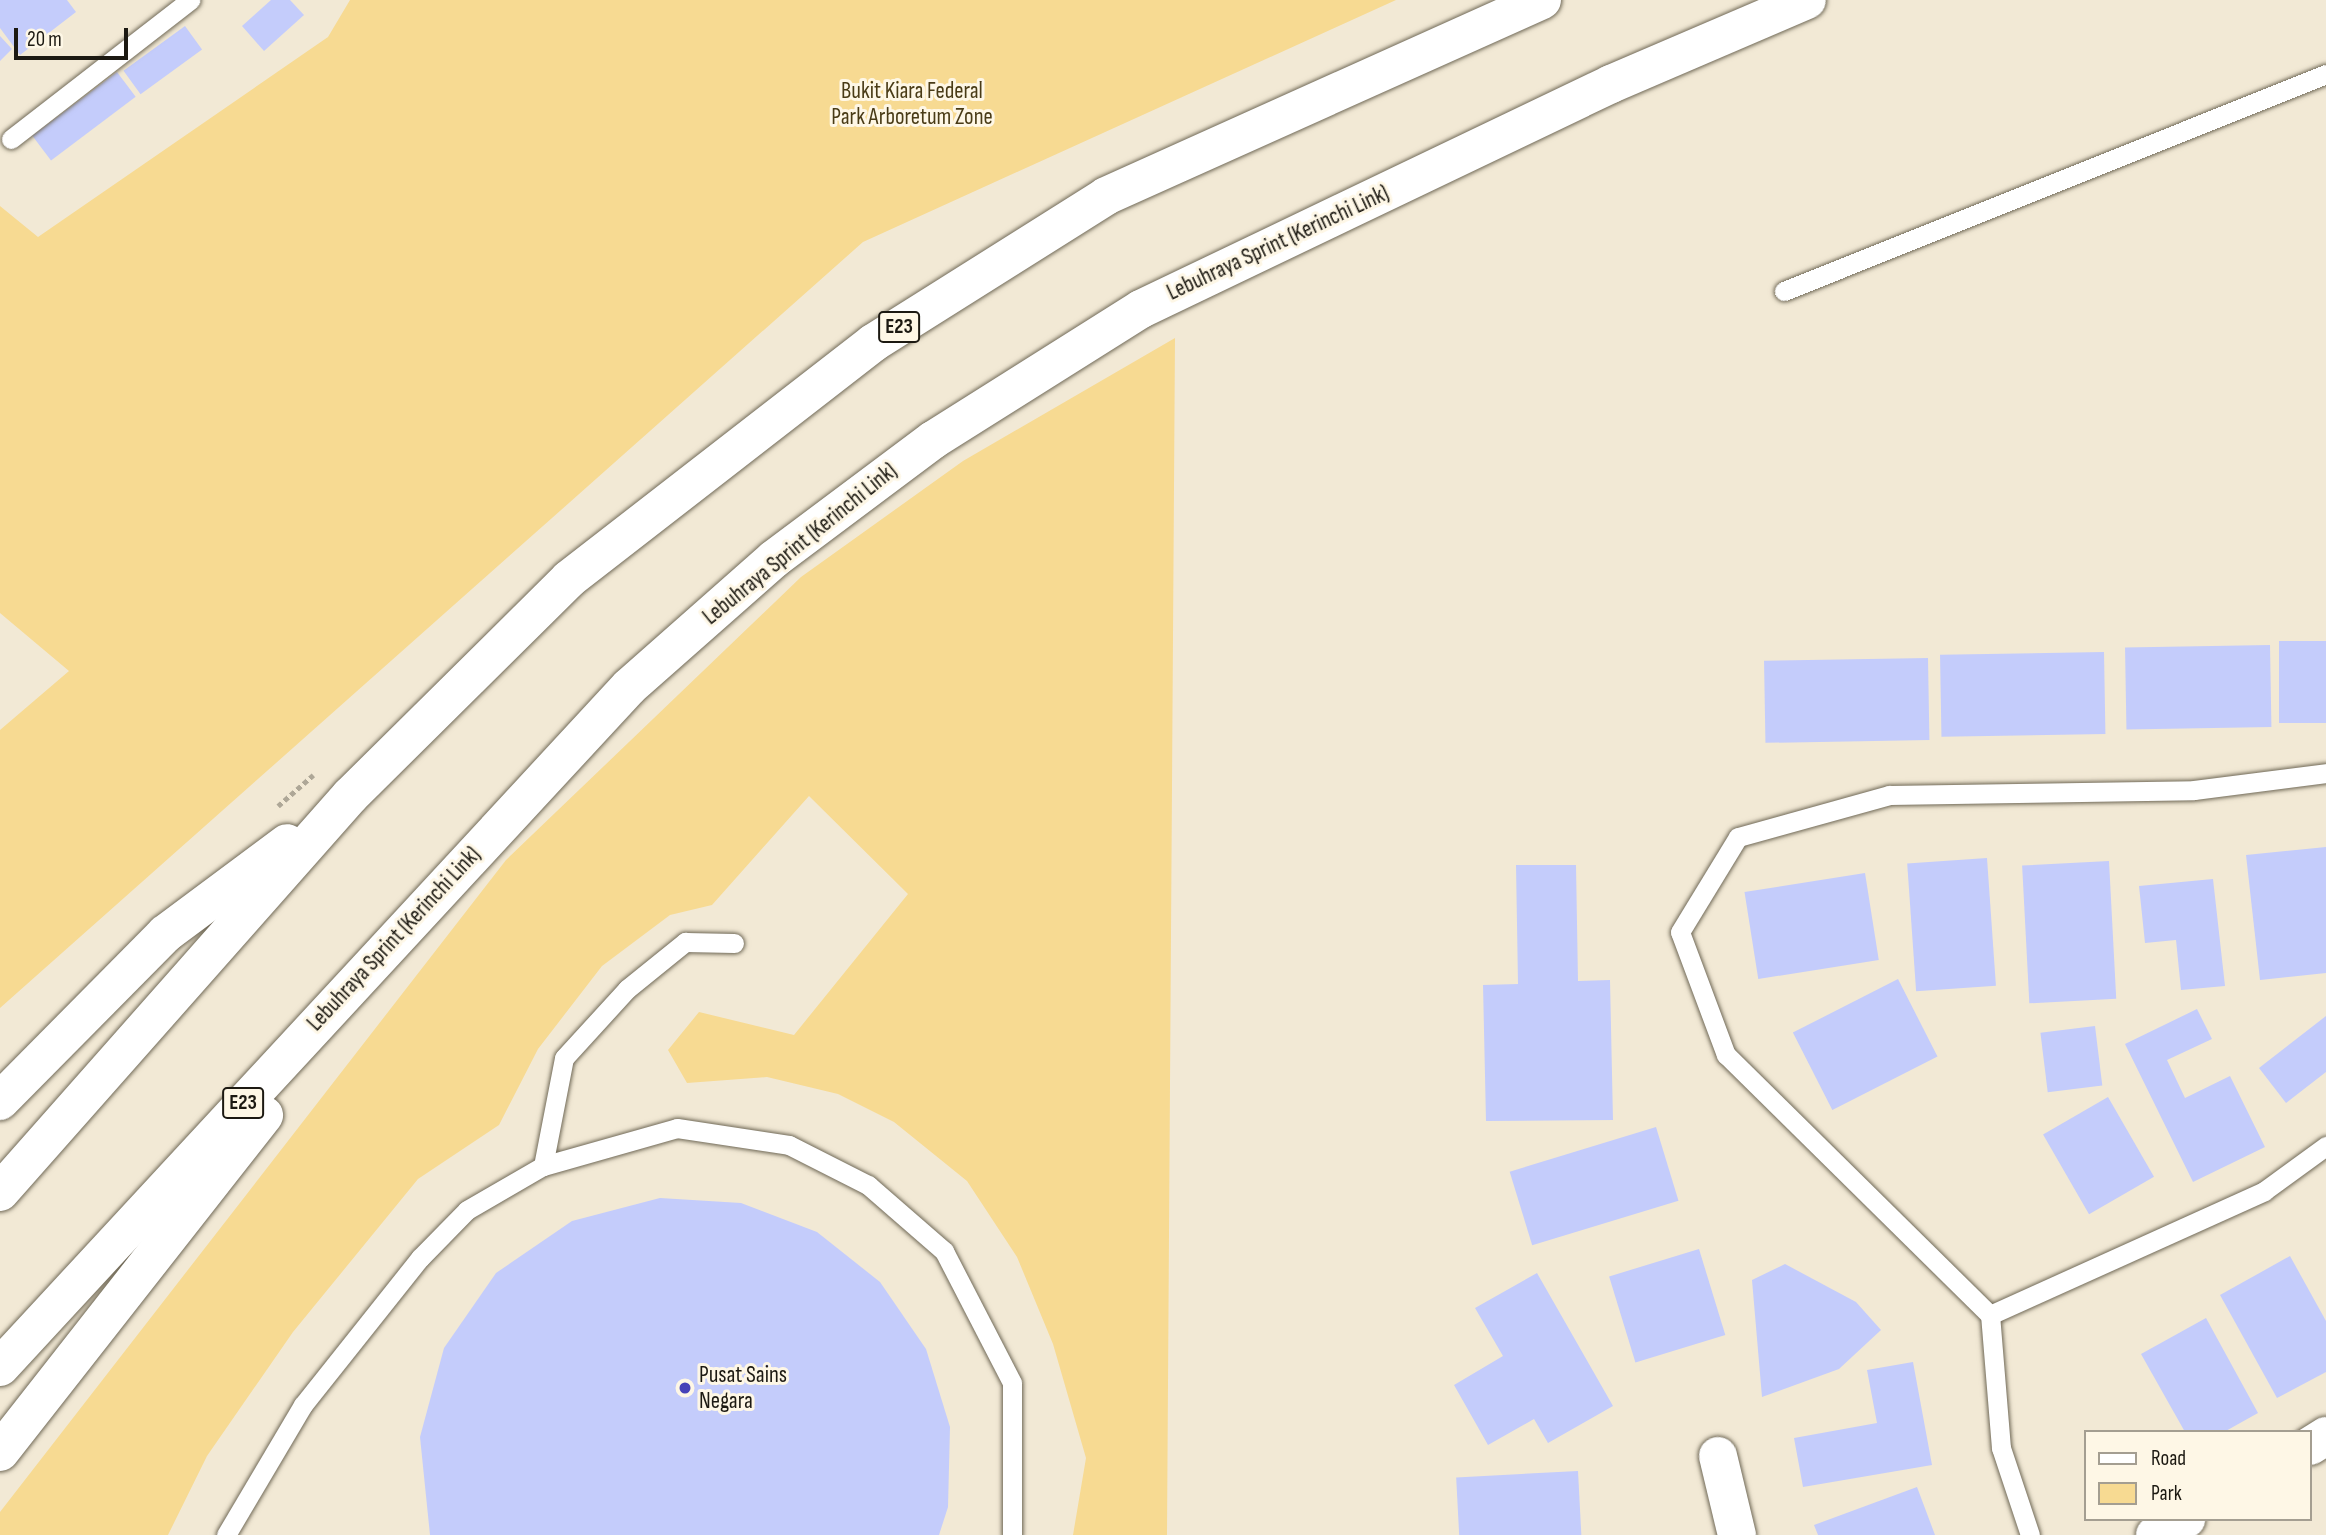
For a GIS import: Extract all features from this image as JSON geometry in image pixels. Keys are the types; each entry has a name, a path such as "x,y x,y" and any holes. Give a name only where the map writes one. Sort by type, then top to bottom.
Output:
{"main road":[{"name":"E23","path":"0,1192 351,796 569,579 873,343 1106,196 1542,0"},
{"name":"Lebuhraya Sprint (Kerinchi Link)","path":"0,1367 629,687 774,559 933,440 1141,309 1611,84 1807,0"},
{"path":"0,1101 165,934 351,796"},
{"path":"0,1452 486,839"},
{"path":"1718,1456 1737,1535"},
{"path":"2155,1535 2182,1521"}],"lane":[{"path":"10,139 190,0"},
{"path":"1784,291 2326,74"},
{"path":"2031,1535 2001,1448 1990,1315 1726,1055 1680,932 1738,837 1889,795 2194,790 2326,773"},
{"path":"543,1166 564,1058 627,989 685,942 734,943"},
{"path":"226,1535 303,1405 420,1258 467,1210 543,1166 677,1128 789,1145 868,1185 944,1251 1012,1383 1012,1535"},
{"path":"1990,1315 2264,1191 2326,1146"}],"green space":[{"name":"Bukit Kiara Federal Park Arboretum Zone","path":"350,0 1396,0 863,242 0,1008 0,730 69,671 0,613 0,206 38,237 328,37"},
{"path":"1175,338 1167,1535 1073,1535 1086,1458 1053,1344 1017,1257 967,1181 894,1122 838,1094 767,1077 687,1083 668,1050 699,1012 794,1035 908,894 809,796 712,905 670,915 602,966 538,1049 499,1125 418,1179 293,1332 207,1456 168,1535 0,1535 0,1512 506,860 801,577 963,461"}],"building":[{"path":"0,0 67,0 76,12 20,55 0,28"},
{"path":"271,0 290,0 304,15 264,51 242,26"},
{"path":"185,26 202,49 141,94 124,71"},
{"path":"0,36 12,49 0,61"},
{"path":"117,72 136,97 51,161 32,136"},
{"path":"2279,641 2326,641 2326,723 2279,723"},
{"path":"2270,645 2271,727 2126,730 2125,648"},
{"path":"2104,652 2105,734 1941,737 1940,655"},
{"path":"1928,658 1929,740 1765,743 1764,661"},
{"path":"2326,847 2326,973 2260,980 2246,855"},
{"path":"1987,858 1996,986 1916,991 1907,864"},
{"path":"2109,861 2116,999 2029,1003 2022,866"},
{"path":"1516,865 1576,865 1578,981 1610,980 1613,1120 1486,1121 1483,985 1518,984"},
{"path":"1865,873 1879,960 1758,979 1745,892"},
{"path":"2213,879 2225,986 2181,990 2176,940 2145,943 2139,886"},
{"path":"1898,979 1937,1057 1832,1110 1793,1033"},
{"path":"2197,1009 2212,1039 2167,1060 2185,1098 2230,1076 2265,1147 2193,1182 2125,1044"},
{"path":"2326,1016 2326,1072 2286,1103 2259,1068"},
{"path":"2095,1026 2102,1086 2048,1092 2040,1033"},
{"path":"2108,1097 2154,1177 2089,1214 2043,1134"},
{"path":"1656,1127 1679,1201 1532,1245 1510,1172"},
{"name":"Pusat Sains Negara","path":"660,1198 741,1203 817,1232 880,1282 926,1349 950,1427 948,1507 939,1535 430,1535 420,1437 444,1348 496,1273 572,1221"},
{"path":"1699,1249 1725,1335 1635,1363 1609,1276"},
{"path":"2290,1256 2326,1321 2326,1372 2277,1398 2220,1295"},
{"path":"1785,1264 1856,1302 1881,1330 1839,1369 1762,1397 1752,1280"},
{"path":"1537,1273 1613,1406 1548,1443 1534,1419 1488,1445 1454,1385 1503,1356 1475,1308"},
{"path":"2206,1318 2258,1413 2228,1430 2184,1430 2141,1354"},
{"path":"1913,1362 1932,1465 1803,1487 1794,1438 1877,1423 1867,1370"},
{"path":"1578,1471 1581,1535 1459,1535 1456,1477"},
{"path":"1917,1487 1935,1535 1818,1535 1814,1525"}],"place":[{"name":"Pusat Sains Negara","path":"685,1388"}]}
